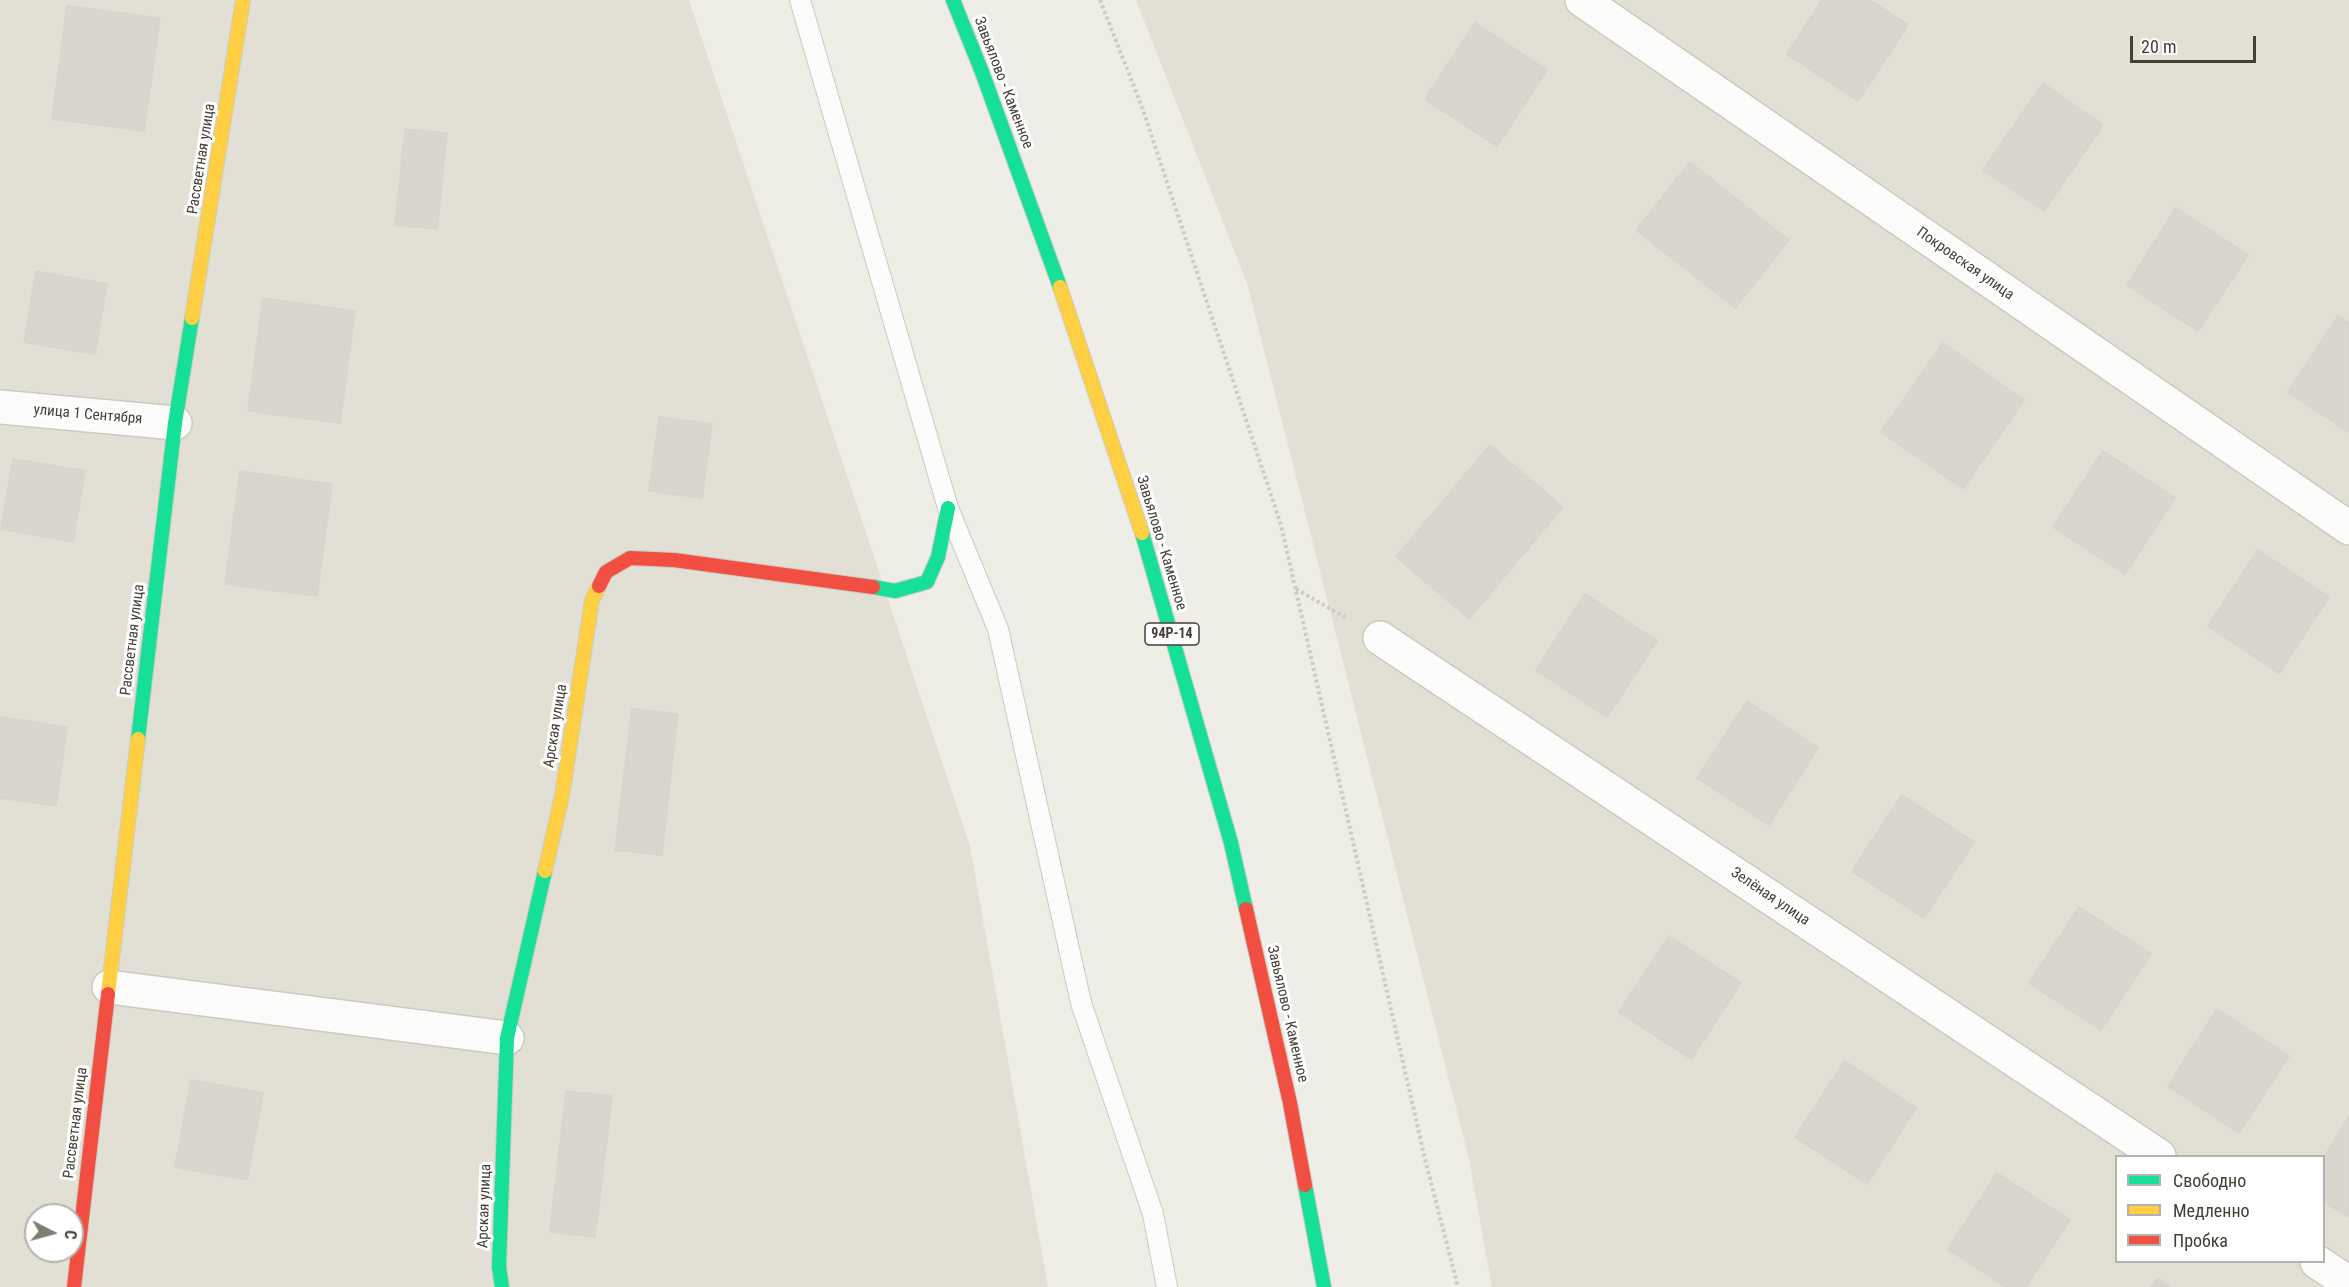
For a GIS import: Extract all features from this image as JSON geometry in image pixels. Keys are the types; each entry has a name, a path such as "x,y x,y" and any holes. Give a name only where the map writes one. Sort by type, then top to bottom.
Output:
{"street":[{"name":"Рассветная улица","path":"74,1287 175,423 243,0"},
{"name":"Завьялово - Каменное","path":"953,0 982,72 1064,297 1151,561 1234,855 1290,1103 1324,1287"},
{"name":"Покровская улица","path":"1582,0 2349,528"},
{"name":"улица 1 Сентября","path":"0,407 175,423"},
{"name":"Арская улица","path":"502,1287 499,1267 507,1038 562,796 592,600 606,572 630,558 674,560 895,591 927,582 938,556 948,508"},
{"name":"Зелёная улица","path":"1380,638 2157,1155"},
{"path":"109,987 507,1038"},
{"path":"2319,1263 2349,1283"}],"lane":[{"path":"800,0 948,508 998,629 1081,1003 1153,1214 1167,1287"}],"path":[{"path":"1100,0 1142,107 1281,525 1422,1147 1458,1287"},
{"path":"1296,589 1380,638"}],"shaded area":[{"path":"0,0 689,0 970,846 1048,1287 0,1287"},
{"path":"1136,0 2349,0 2349,1287 1492,1287 1469,1159 1247,283"}],"building":[{"path":"1822,0 1870,0 1908,25 1858,101 1787,54"},
{"path":"67,6 160,18 144,131 52,119"},
{"path":"1475,23 1547,70 1497,146 1425,99"},
{"path":"2043,83 2103,125 2044,211 1983,170"},
{"path":"405,129 447,133 437,229 395,225"},
{"path":"1690,162 1789,240 1735,308 1636,230"},
{"path":"2176,208 2248,255 2198,331 2127,285"},
{"path":"36,271 107,284 95,354 24,342"},
{"path":"263,298 355,311 340,423 248,411"},
{"path":"2338,316 2349,323 2349,432 2288,392"},
{"path":"1943,343 2024,400 1963,489 1881,432"},
{"path":"659,417 712,424 702,498 649,491"},
{"path":"1490,445 1563,507 1469,619 1396,557"},
{"path":"2103,451 2175,498 2125,574 2053,527"},
{"path":"13,459 85,471 73,542 1,529"},
{"path":"240,471 332,484 317,596 225,584"},
{"path":"2258,550 2329,597 2279,673 2208,626"},
{"path":"1585,594 1657,641 1607,717 1536,670"},
{"path":"1747,701 1818,748 1769,825 1697,778"},
{"path":"632,709 678,714 662,855 615,850"},
{"path":"0,717 67,727 56,806 0,798"},
{"path":"1902,795 1974,842 1924,918 1852,871"},
{"path":"2079,907 2151,954 2101,1030 2029,983"},
{"path":"1669,936 1741,983 1691,1059 1619,1012"},
{"path":"2217,1009 2289,1056 2239,1133 2168,1086"},
{"path":"1845,1061 1916,1108 1867,1184 1795,1137"},
{"path":"191,1080 263,1093 247,1180 175,1167"},
{"path":"566,1091 612,1096 595,1237 550,1232"},
{"path":"2349,1116 2349,1217 2325,1203 2325,1155"},
{"path":"1997,1173 2070,1220 2026,1287 2006,1287 1948,1249"},
{"path":"2157,1278 2171,1287 2151,1287"}],"traffic: fast":[{"path":"953,0 982,72 1060,287"},
{"path":"138,739 175,423 192,318"},
{"path":"873,587 895,591 927,582 938,557 948,508"},
{"path":"1142,533 1231,843 1246,909"},
{"path":"502,1287 499,1267 507,1038 545,871"},
{"path":"1305,1185 1324,1287"}],"traffic: slow":[{"path":"192,318 243,0"},
{"path":"1060,287 1142,533"},
{"path":"545,871 562,796 592,600 599,586"},
{"path":"108,994 138,739"}],"traffic: jam":[{"path":"599,586 606,572 630,558 674,560 873,587"},
{"path":"1246,909 1290,1103 1305,1185"},
{"path":"74,1287 108,994"}]}
